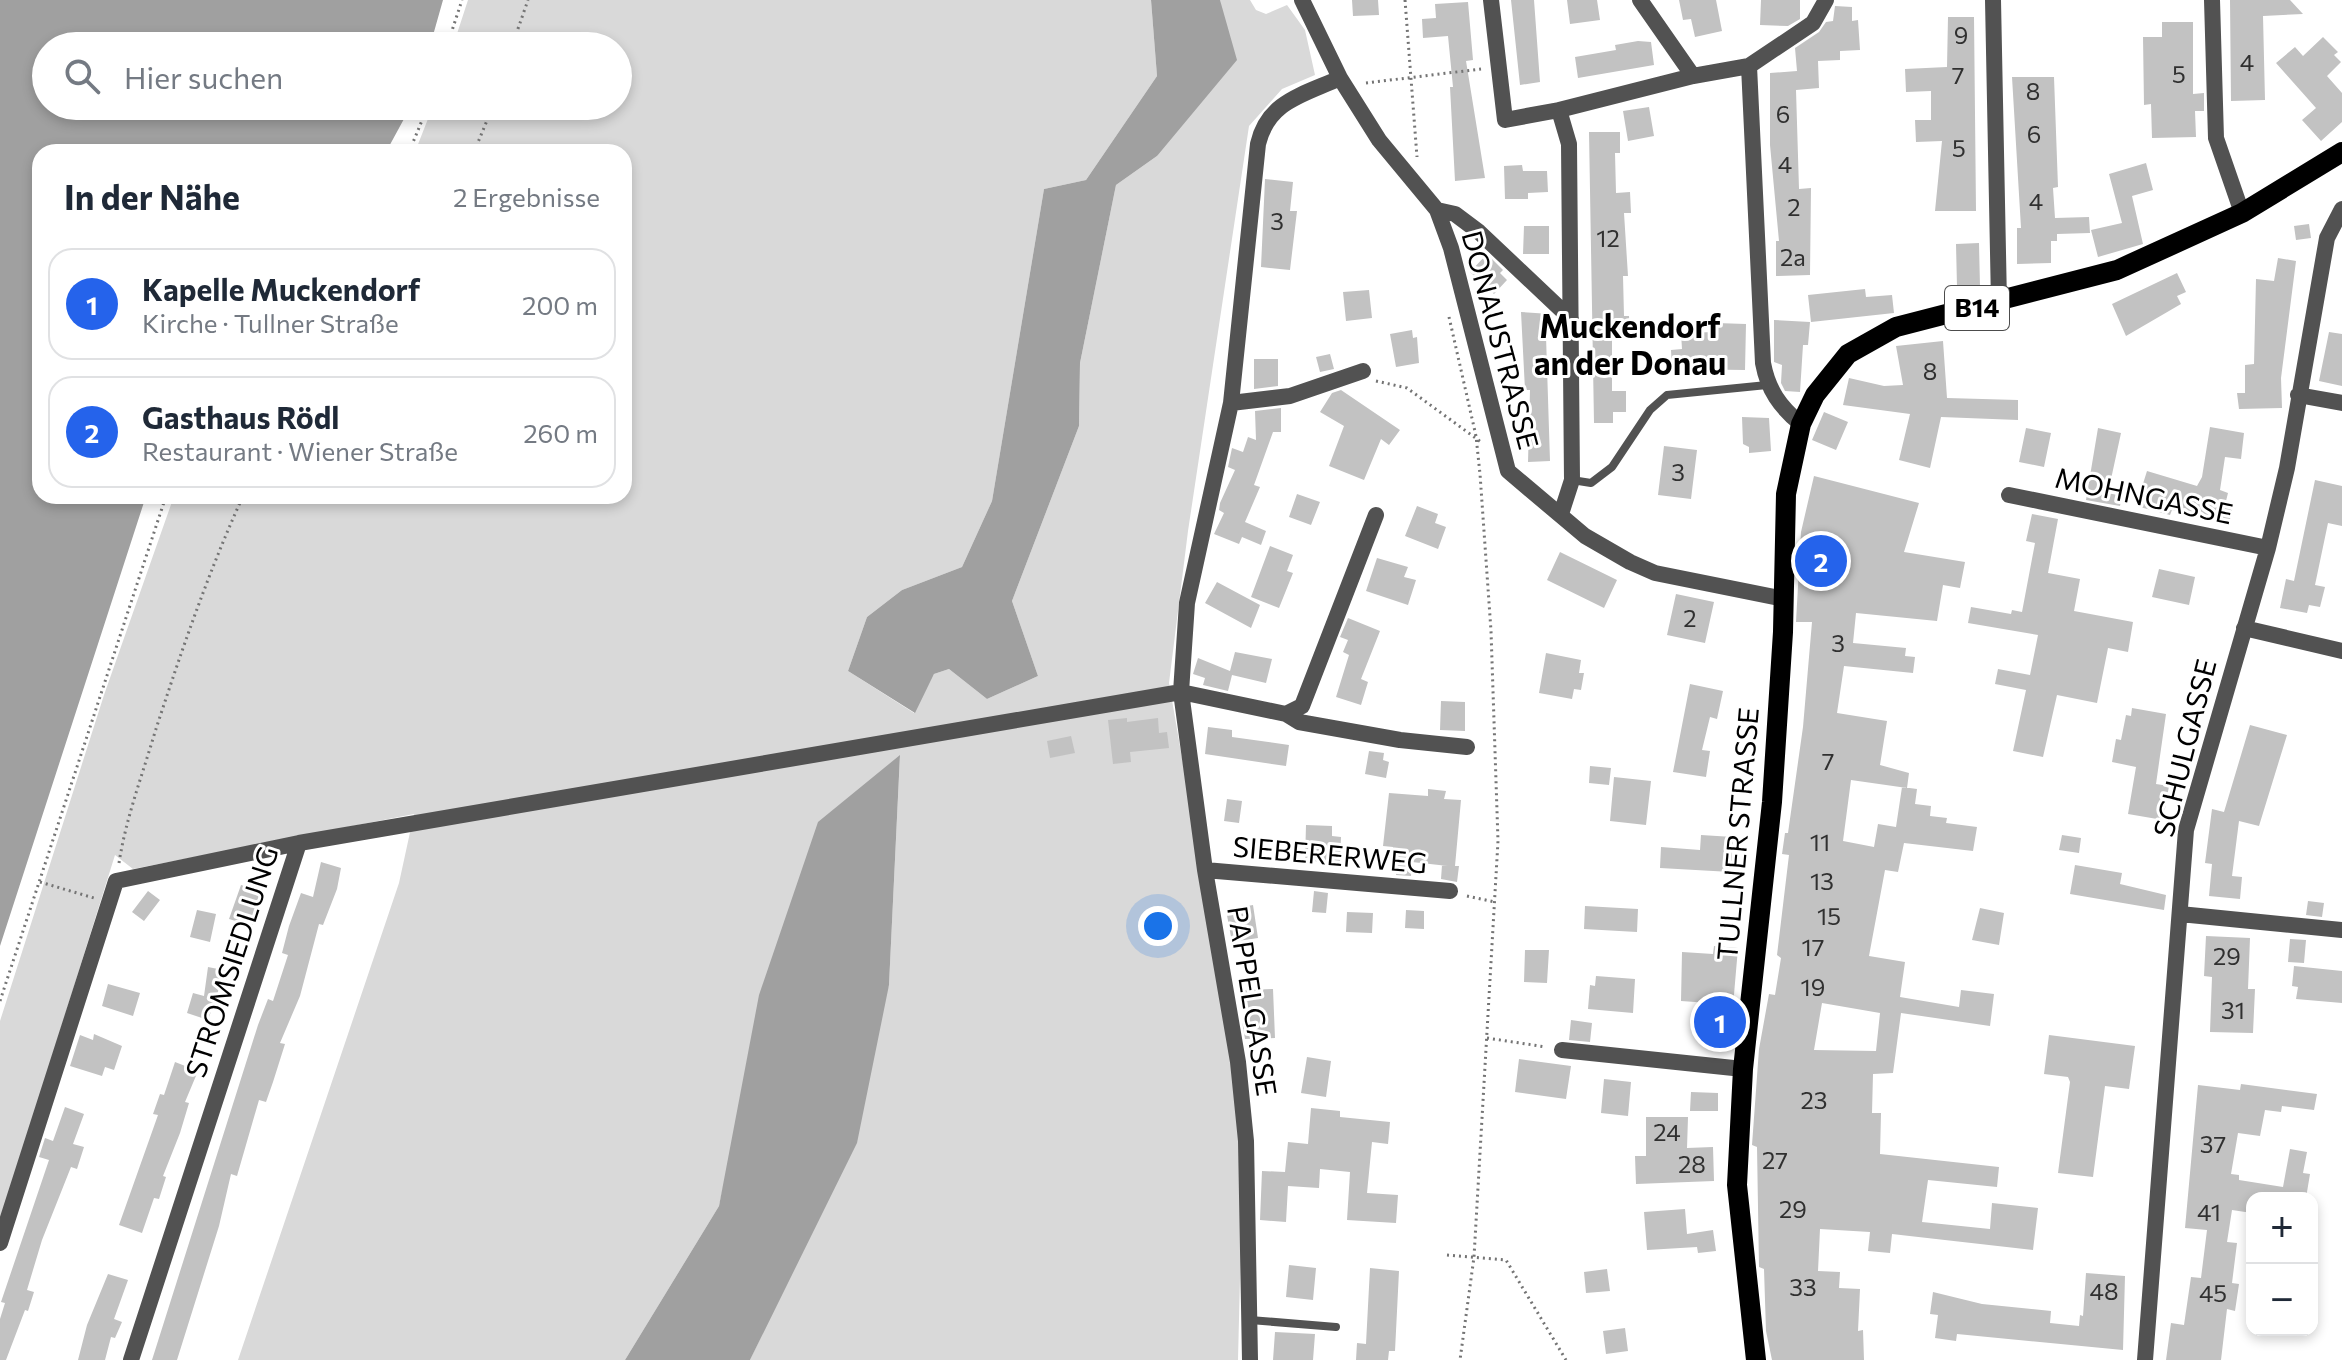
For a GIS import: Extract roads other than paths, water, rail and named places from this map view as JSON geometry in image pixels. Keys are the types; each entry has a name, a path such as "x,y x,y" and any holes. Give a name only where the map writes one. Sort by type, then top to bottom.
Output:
{"main road":[{"name":"B14","path":"1784,599 1786,494 1801,424 1815,395 1848,354 1896,327 1999,303 2117,270 2242,213 2342,152"},
{"name":"TULLNER STRASSE","path":"1756,1360 1737,1185 1743,1069 1772,802 1784,599"}],"street":[{"name":"DONAUSTRASSE","path":"1302,0 1343,84 1379,140 1437,210 1451,248 1508,471 1585,536 1655,573 1784,599"},
{"path":"1491,0 1505,120 1749,66 1813,23 1826,0"},
{"path":"1640,0 1693,76"},
{"path":"1993,0 1999,303"},
{"path":"2212,0 2216,138 2242,213"},
{"path":"1749,66 1767,385 1786,412 1801,424"},
{"name":"PAPPELGASSE","path":"1250,1360 1243,1110 1181,692 1187,603 1231,403 1263,121 1282,105 1343,84"},
{"path":"1559,110 1569,144 1572,480 1561,514"},
{"name":"SCHULGASSE","path":"2145,1360 2186,830 2196,787 2268,548 2287,468 2327,238 2342,209"},
{"path":"1437,210 1455,214 1479,232 1571,319"},
{"path":"1231,403 1290,396 1363,371"},
{"path":"2298,395 2342,403"},
{"name":"MOHNGASSE","path":"2009,495 2268,548"},
{"path":"1286,714 1302,706 1376,515"},
{"path":"2244,628 2342,651"},
{"path":"299,843 1181,692 1286,714 1299,722 1400,740 1467,747"},
{"name":"STROMSIEDLUNG","path":"0,1243 116,881 299,843 131,1360"},
{"name":"SIEBERERWEG","path":"1205,870 1450,891"},
{"path":"2180,914 2342,930"},
{"path":"1562,1050 1743,1069"}],"lane":[{"path":"1572,480 1591,483 1612,467 1650,410 1667,395 1767,385"},
{"path":"1250,1320 1336,1327"}],"place":[{"name":"Gasthaus Rödl","path":"1821,561"},
{"name":"Kapelle Muckendorf","path":"1720,1022"}],"district":[{"name":"Muckendorf an der Donau","path":"1630,346"}]}
